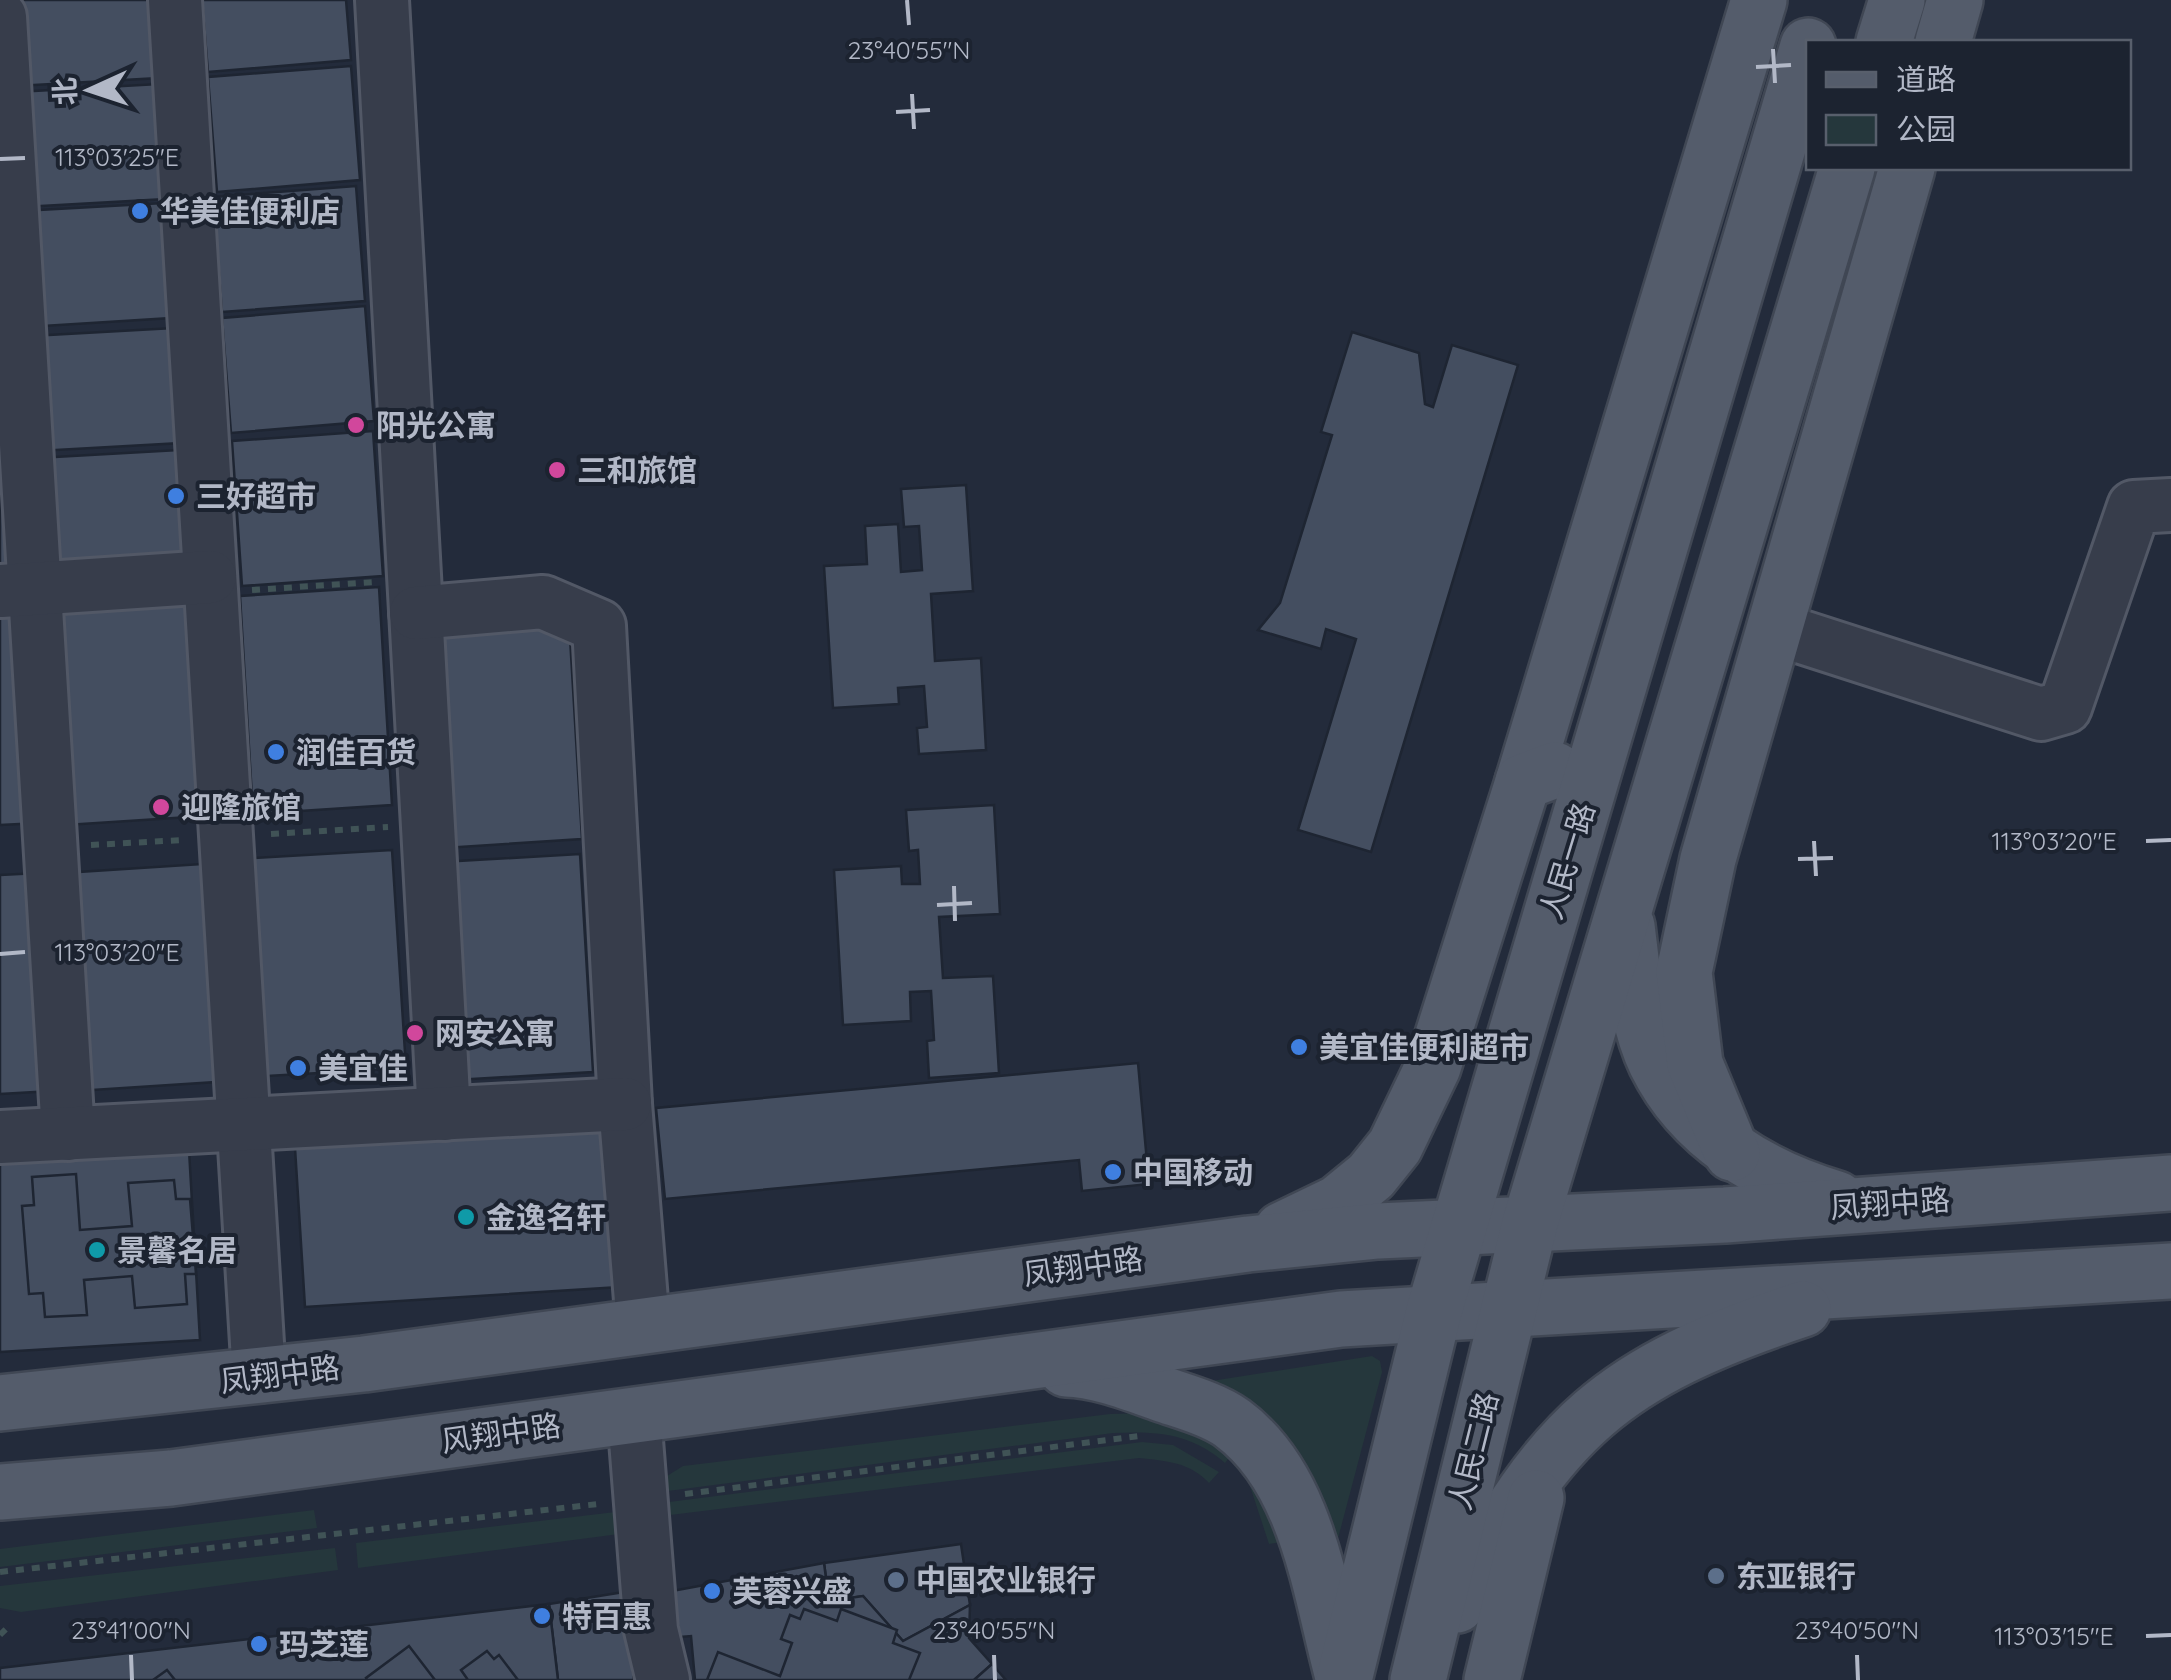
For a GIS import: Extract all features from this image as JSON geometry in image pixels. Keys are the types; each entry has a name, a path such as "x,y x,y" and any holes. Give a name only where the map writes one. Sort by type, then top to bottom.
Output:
{"main road":[{"path":"1248,1244 1338,1202 1370,1176 1395,1146 1433,1066 1523,782 1758,0"},
{"name":"人民一路","path":"1810,40 1822,0"},
{"path":"1885,40 1897,0"},
{"path":"1944,40 1955,0"},
{"name":"人民一路","path":"1344,1680 1458,1227 1806,54"},
{"path":"1530,1223 1845,170"},
{"path":"1732,1154 1694,1064 1684,972 1708,859 1906,170"},
{"path":"1523,782 1599,752"},
{"path":"1624,908 1638,1008 1657,1064 1694,1114 1732,1154 1788,1184 1861,1206"},
{"name":"凤翔中路","path":"0,1403 259,1376 1248,1244 1458,1227 1861,1206 2171,1183"},
{"name":"人民二路","path":"1420,1680 1530,1223"},
{"path":"1002,1365 1341,1319 1508,1306 2171,1271"},
{"path":"1420,1680 1498,1528 1544,1463 1607,1400 1674,1357 1809,1307 1905,1287"},
{"path":"1002,1365 1081,1370 1130,1383 1228,1421 1258,1445 1282,1479 1302,1526 1344,1680"},
{"name":"风翔中路","path":"0,1492 171,1478 1002,1365"},
{"path":"1492,1680 1544,1463"}],"street":[{"path":"175,0 259,1376"},
{"path":"382,0 444,1114"},
{"path":"0,17 17,590 68,1134"},
{"path":"1774,628 2041,714 2065,707 2134,508 2171,506"},
{"path":"17,590 211,585"},
{"path":"416,596 543,602 599,626 625,1104 643,1325"},
{"path":"0,1137 625,1104"},
{"path":"634,1415 651,1630 663,1680"}],"path":[{"path":"211,585 416,596"},
{"path":"0,1636 8,1626"}],"green space":[{"path":"1372,1356 1380,1361 1382,1372 1336,1546 1205,1382"},
{"path":"1150,1413 1236,1449 1225,1463 1199,1445 1173,1436 1113,1433 660,1492 667,1476 683,1466 1110,1414"},
{"path":"1142,1442 1173,1445 1219,1472 1209,1483 1186,1467 1139,1458 662,1516 661,1503"},
{"path":"1261,1472 1283,1542 1269,1544 1249,1483"},
{"path":"314,1510 317,1528 0,1567 0,1549"},
{"path":"624,1511 627,1533 358,1568 356,1543"},
{"path":"335,1548 338,1570 21,1612 0,1608 0,1586"}],"building":[{"path":"11,0 155,0 159,78 16,86"},
{"path":"202,0 346,0 351,60 208,72"},
{"path":"351,66 360,180 217,192 208,77"},
{"path":"159,84 166,199 23,207 16,92"},
{"path":"356,186 365,301 222,312 213,197"},
{"path":"164,203 171,318 27,327 21,211"},
{"path":"365,306 374,421 231,433 222,318"},
{"path":"174,328 181,443 38,451 31,336"},
{"path":"1352,332 1419,353 1425,404 1433,407 1452,345 1518,365 1371,852 1298,830 1356,639 1326,629 1321,649 1258,630 1280,603 1332,435 1321,432"},
{"path":"373,431 383,576 242,586 232,441"},
{"path":"179,450 186,565 43,574 37,458"},
{"path":"13,464 20,579 0,580 0,465"},
{"path":"966,485 973,591 931,594 935,661 981,658 986,750 919,754 917,728 927,727 924,686 898,688 899,704 833,708 824,566 867,564 865,526 898,524 901,572 922,570 919,526 904,527 901,489"},
{"path":"379,587 392,805 253,814 240,596"},
{"path":"192,598 205,816 66,825 53,607"},
{"path":"26,605 39,823 0,825 0,606"},
{"path":"569,621 582,839 444,848 430,630"},
{"path":"994,805 1000,914 939,917 943,978 993,976 999,1073 929,1078 927,1041 934,1040 931,991 910,992 911,1021 843,1025 834,870 901,866 902,884 920,884 918,850 909,851 906,810"},
{"path":"392,850 406,1068 267,1076 253,858"},
{"path":"580,854 593,1072 455,1080 441,862"},
{"path":"202,864 216,1082 77,1091 63,873"},
{"path":"39,873 52,1091 0,1094 0,875"},
{"path":"1138,1063 1149,1184 1082,1191 1079,1160 665,1199 656,1108"},
{"name":"金逸名轩","path":"626,1127 636,1286 305,1307 295,1148"},
{"name":"景馨名居","path":"189,1150 200,1340 0,1352 0,1160"},
{"path":"76,1174 80,1230 132,1226 128,1183 174,1180 176,1199 190,1199 196,1274 185,1274 187,1304 135,1308 132,1276 84,1280 87,1315 45,1317 43,1293 29,1294 22,1206 34,1205 32,1177"},
{"name":"中国农业银行","path":"961,1544 970,1605 903,1641 863,1596 829,1601 824,1563"},
{"path":"824,1563 829,1601 863,1596 903,1641 970,1605 969,1638 992,1664 974,1680 695,1680 691,1636 680,1637 672,1591"},
{"path":"624,1592 634,1680 558,1680 549,1604"},
{"path":"549,1604 558,1680 0,1680 0,1668"},
{"path":"804,1609 837,1621 841,1609 897,1630 893,1643 920,1653 909,1680 707,1680 718,1652 780,1676 792,1643 781,1639 790,1615 800,1619"},
{"path":"409,1646 435,1680 367,1680 366,1678"},
{"path":"487,1651 494,1659 499,1655 518,1680 468,1680 461,1670"},
{"path":"992,1664 1006,1680 974,1680"},
{"path":"167,1670 175,1680 153,1680"}],"place":[{"name":"华美佳便利店","path":"140,211"},
{"name":"阳光公寓","path":"356,425"},
{"name":"三和旅馆","path":"557,470"},
{"name":"三好超市","path":"176,496"},
{"name":"润佳百货","path":"276,752"},
{"name":"迎隆旅馆","path":"161,807"},
{"name":"网安公寓","path":"415,1033"},
{"name":"美宜佳便利超市","path":"1299,1047"},
{"name":"美宜佳","path":"298,1068"},
{"name":"中国移动","path":"1113,1172"},
{"name":"金逸名轩","path":"466,1217"},
{"name":"景馨名居","path":"97,1250"},
{"name":"东亚银行","path":"1716,1576"},
{"name":"中国农业银行","path":"896,1580"},
{"name":"芙蓉兴盛","path":"712,1591"},
{"name":"特百惠","path":"542,1616"},
{"name":"玛芝莲","path":"259,1644"}]}
